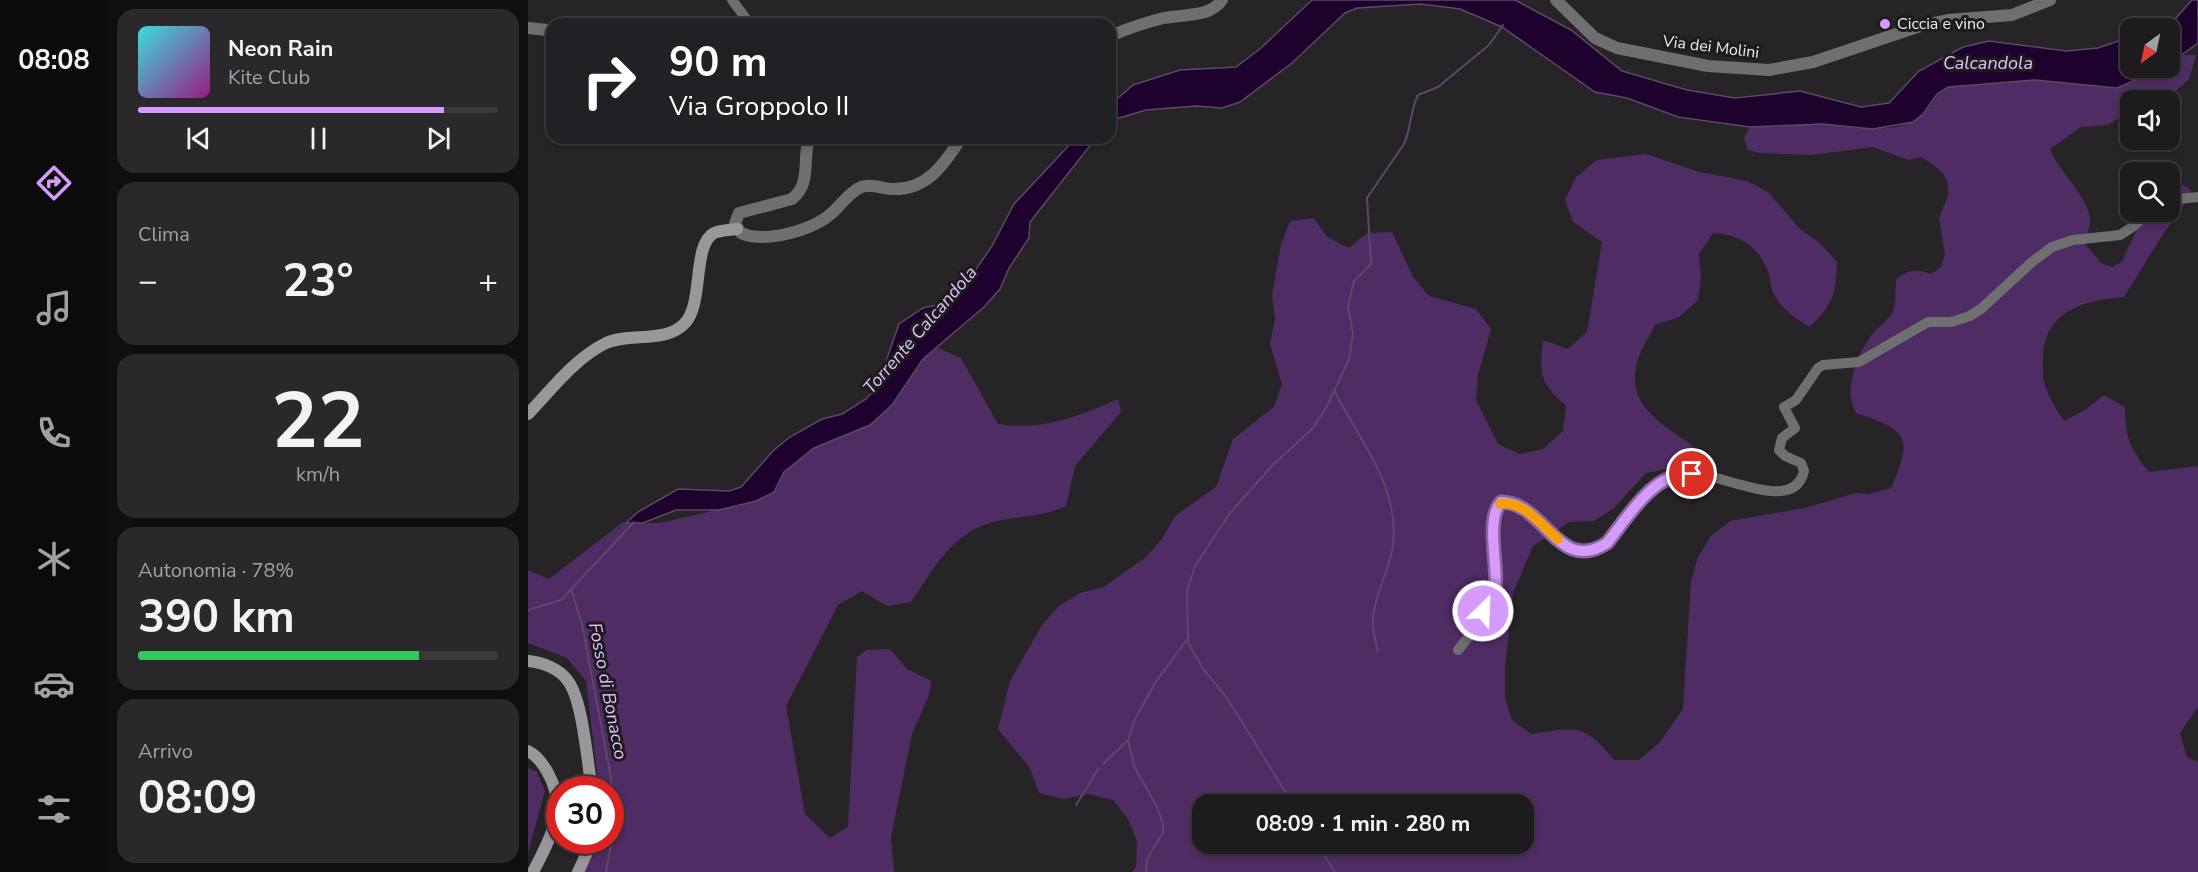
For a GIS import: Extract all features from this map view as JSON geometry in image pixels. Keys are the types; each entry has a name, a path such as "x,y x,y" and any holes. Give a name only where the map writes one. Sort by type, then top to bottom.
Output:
{"main road":[{"path":"528,414 588,354 621,338 662,335 678,329 692,313 706,243 715,233 737,229"},
{"path":"528,661 548,666 561,673 576,695 590,776"},
{"path":"528,751 544,766 552,781 558,802 555,828 533,872"},
{"path":"578,872 586,854"}],"street":[{"path":"732,0 746,18"},
{"path":"1116,34 1164,18 1207,11 1215,8 1221,0"},
{"name":"Via dei Molini","path":"1556,0 1595,38 1617,48 1708,66 1769,70 1813,62 1920,26 1948,20 2012,15 2050,0"},
{"path":"528,28 546,30"},
{"path":"809,144 805,178 798,194 792,199 741,212 735,220 737,229 753,236 798,231 831,214 857,189 864,186 896,189 922,183 944,164 957,144"},
{"path":"2180,199 2198,197"},
{"path":"1458,650 1495,598 1495,521 1496,508 1501,502 1511,502 1523,508 1569,548 1586,552 1596,550 1607,543 1661,482 1679,473 1705,475 1777,491 1792,490 1798,485 1804,471 1801,463 1785,456 1779,450 1782,438 1793,432 1795,426 1784,411 1784,407 1796,399 1818,368 1823,365 1859,362 1928,322 1951,322 1970,316 2052,247 2073,240 2120,235 2138,222"}],"shaded area":[{"path":"2196,55 2189,79 2177,90 2120,90 2120,117 2108,125 2081,127 2050,149 2086,204 2090,222 2086,245 2101,263 2112,267 2123,261 2138,228 2136,222 2172,222 2124,297 2082,305 2059,318 2045,340 2043,372 2047,392 2064,421 2085,410 2104,395 2125,407 2126,427 2130,442 2149,472 2198,466 2198,707 2180,733 2187,757 2198,762 2198,872 1132,872 1136,867 1137,841 1128,819 1113,800 1088,794 1064,799 1039,793 1030,768 998,729 1010,681 1042,625 1059,606 1080,593 1104,587 1146,557 1162,539 1175,516 1216,487 1233,439 1274,407 1282,384 1270,344 1275,319 1272,295 1281,244 1290,221 1314,218 1327,237 1349,248 1367,233 1392,232 1413,277 1429,296 1476,309 1491,329 1478,375 1476,400 1498,444 1520,454 1543,449 1563,431 1566,406 1551,391 1543,377 1541,361 1543,340 1568,349 1587,332 1602,242 1573,222 1565,200 1576,177 1597,160 1646,154 1699,172 1747,181 1768,192 1800,229 1820,243 1837,262 1836,283 1832,298 1824,312 1810,327 1790,314 1778,301 1773,293 1763,260 1752,247 1731,236 1713,233 1699,254 1701,277 1698,300 1679,317 1655,325 1638,358 1635,379 1637,393 1653,416 1702,453 1697,463 1646,473 1614,508 1594,521 1569,522 1533,546 1513,593 1505,668 1505,698 1512,720 1531,734 1578,730 1595,739 1614,760 1639,760 1660,742 1683,709 1691,581 1698,557 1711,536 1730,521 1805,508 1856,493 1869,494 1891,488 1902,456 1901,437 1886,425 1856,413 1851,395 1853,374 1866,344 1894,308 1896,280 1912,271 1931,274 1941,267 1945,255 1939,218 1948,196 1948,183 1942,172 1931,163 1921,157 1908,160 1873,147 1810,155 1760,153 1748,150 1744,138 1750,127 1806,123 1871,128 1906,125 1921,117 1948,87 2035,80 2117,88 2143,78 2180,78 2180,57"},
{"path":"2180,183 2191,190 2180,210"},
{"path":"936,347 961,358 998,424 1030,426 1060,421 1118,399 1121,412 1075,466 1066,506 1046,513 994,522 972,531 951,547 911,602 887,606 862,591 838,605 786,706 805,814 830,838 848,827 857,657 866,650 890,649 907,669 931,681 929,695 912,734 891,837 894,872 584,872 595,854 624,854 624,776 597,776 586,681 567,658 528,643 528,570 549,579 622,523 660,523 756,501 774,492 784,472 814,448 870,425 892,405 923,359"},
{"path":"528,768 537,772 545,791 528,853"}],"water":[{"name":"Calcandola","path":"1312,0 1515,0 1571,30 1622,71 1687,90 1735,98 1800,91 1861,107 1889,103 1919,71 1963,47 1989,41 2066,51 2098,48 2120,40 2120,78 2140,78 2117,88 2035,80 1948,87 1937,94 1923,114 1913,122 1873,129 1822,124 1750,127 1678,117 1627,98 1595,92 1502,27 1460,9 1421,4 1357,8 1345,13 1292,63 1240,102 1222,108 1196,106 1146,110 1116,119 1116,100 1133,85 1180,70 1236,67 1261,48"},
{"path":"2192,0 2198,0 2198,43 2180,56 2180,18 2176,18"},
{"path":"1070,144 1091,144 1030,222 1029,238 1009,268 1000,289 984,307 923,359 892,405 870,425 814,448 784,472 774,492 756,501 719,510 676,510 643,523 626,523 638,512 678,489 729,491 741,487 774,450 790,437 822,419 842,414 866,399 877,387 899,324 923,308 940,304 970,278 992,246 1014,204"}],"waterway":[{"path":"1287,794 1227,698 1204,670 1188,643 1187,591 1195,566 1230,513 1272,466 1313,428 1327,406 1349,359 1353,333 1348,307 1354,281 1371,264 1367,198 1404,144 1418,95 1438,87 1489,45 1503,25"},
{"path":"1335,392 1376,464 1384,483 1394,523 1393,545 1373,616 1378,652"},
{"name":"Torrente Calcandola","path":"528,610 561,600 634,522"},
{"name":"Fosso di Bonacco","path":"571,589 582,624 611,778 613,834 606,872"},
{"path":"1146,872 1147,859 1163,833 1163,824 1158,809 1134,766 1128,740 1135,719 1155,683 1187,639"},
{"path":"1103,764 1127,741"},
{"path":"1076,805 1099,768"},
{"path":"1323,854 1335,872"}],"slow traffic":[{"path":"1500,504 1511,502 1523,508 1558,539"}],"place":[{"name":"Ciccia e vino","path":"1885,24"}],"route":[{"path":"1483,611 1495,592 1495,521 1496,508 1501,502 1511,502 1523,508 1569,548 1576,552 1586,552 1596,550 1607,543 1644,498 1661,482 1679,473 1692,474"}]}
